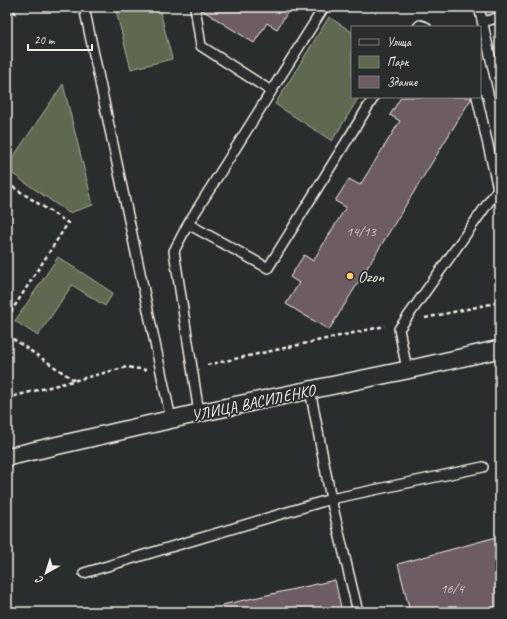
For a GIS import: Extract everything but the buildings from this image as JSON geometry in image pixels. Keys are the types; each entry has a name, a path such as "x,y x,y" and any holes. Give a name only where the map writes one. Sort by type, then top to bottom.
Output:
{"street":[{"name":"УЛИЦА ВАСИЛЕНКО","path":"7,457 171,419 500,349"}],"lane":[{"path":"84,7 171,419"},
{"path":"195,7 201,46 271,91"},
{"path":"199,413 174,251 188,224 324,7"},
{"path":"479,7 500,99"},
{"path":"483,22 500,18"},
{"path":"188,224 268,268 373,98"},
{"path":"407,370 399,329 498,189 477,98"},
{"path":"310,390 331,499 358,612"},
{"path":"84,573 331,499 483,467"}],"path":[{"path":"7,8 17,14"},
{"path":"7,183 68,223 7,318"},
{"path":"192,368 500,302"},
{"path":"7,335 74,380"},
{"path":"7,398 126,367 161,372"}],"green space":[{"path":"115,7 159,7 172,59 131,69"},
{"path":"329,17 351,31 351,98 358,98 332,141 275,104"},
{"path":"63,84 93,205 69,213 7,170 7,166"},
{"path":"58,257 113,293 105,306 72,285 38,336 15,321"}],"place":[{"name":"Ozon","path":"350,276"}]}
